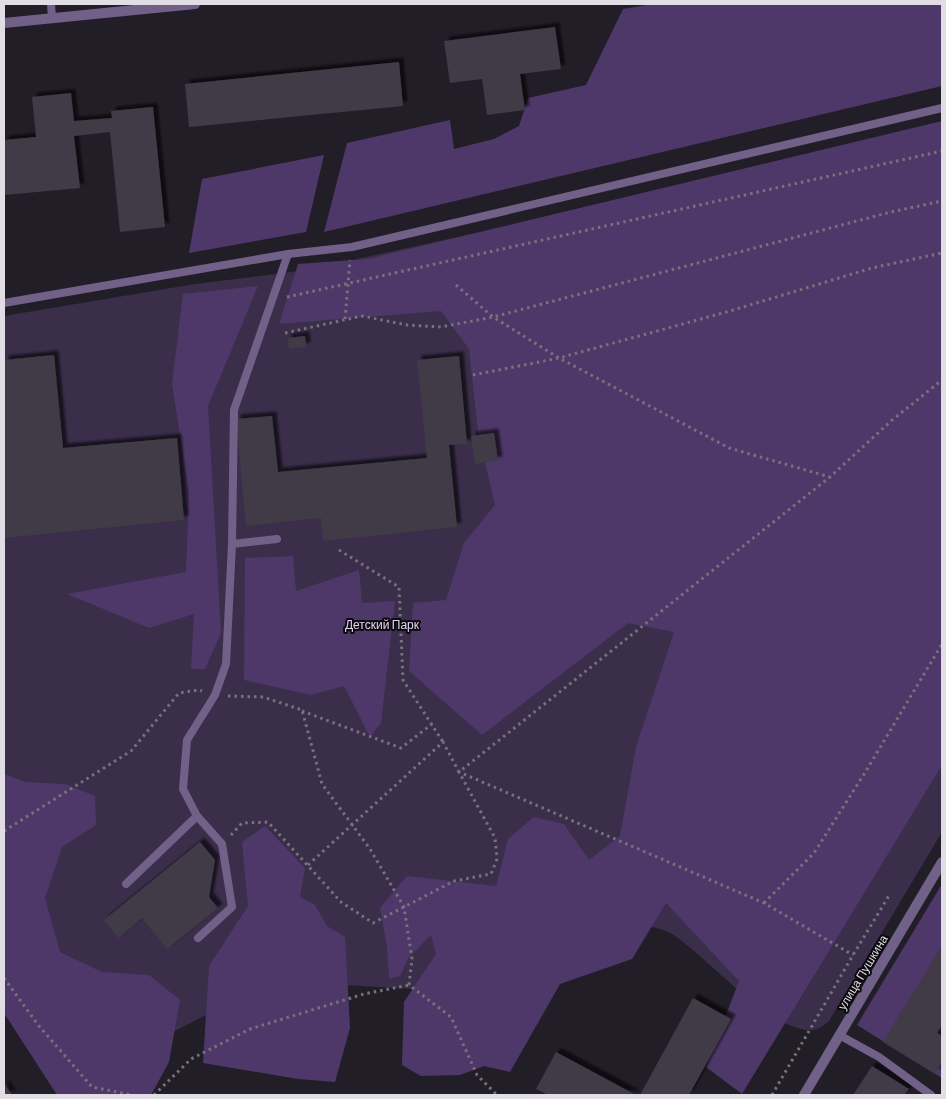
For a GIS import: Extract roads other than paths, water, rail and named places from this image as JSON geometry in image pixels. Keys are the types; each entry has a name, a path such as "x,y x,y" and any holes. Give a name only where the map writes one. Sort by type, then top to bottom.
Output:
{"street":[{"path":"4,22 195,4"},
{"name":"улица Пушкина","path":"804,1095 942,862"}],"lane":[{"path":"51,4 52,18"},
{"path":"4,303 288,254 352,247 942,108"},
{"path":"198,938 232,907 222,844 197,816 183,789 187,740 215,695 226,664 232,544 234,410 288,254"},
{"path":"232,544 277,539"},
{"path":"126,884 197,816"},
{"path":"839,1036 879,1057 931,1095"}],"park label":[{"name":"Детский Парк","path":"382,624"}]}
